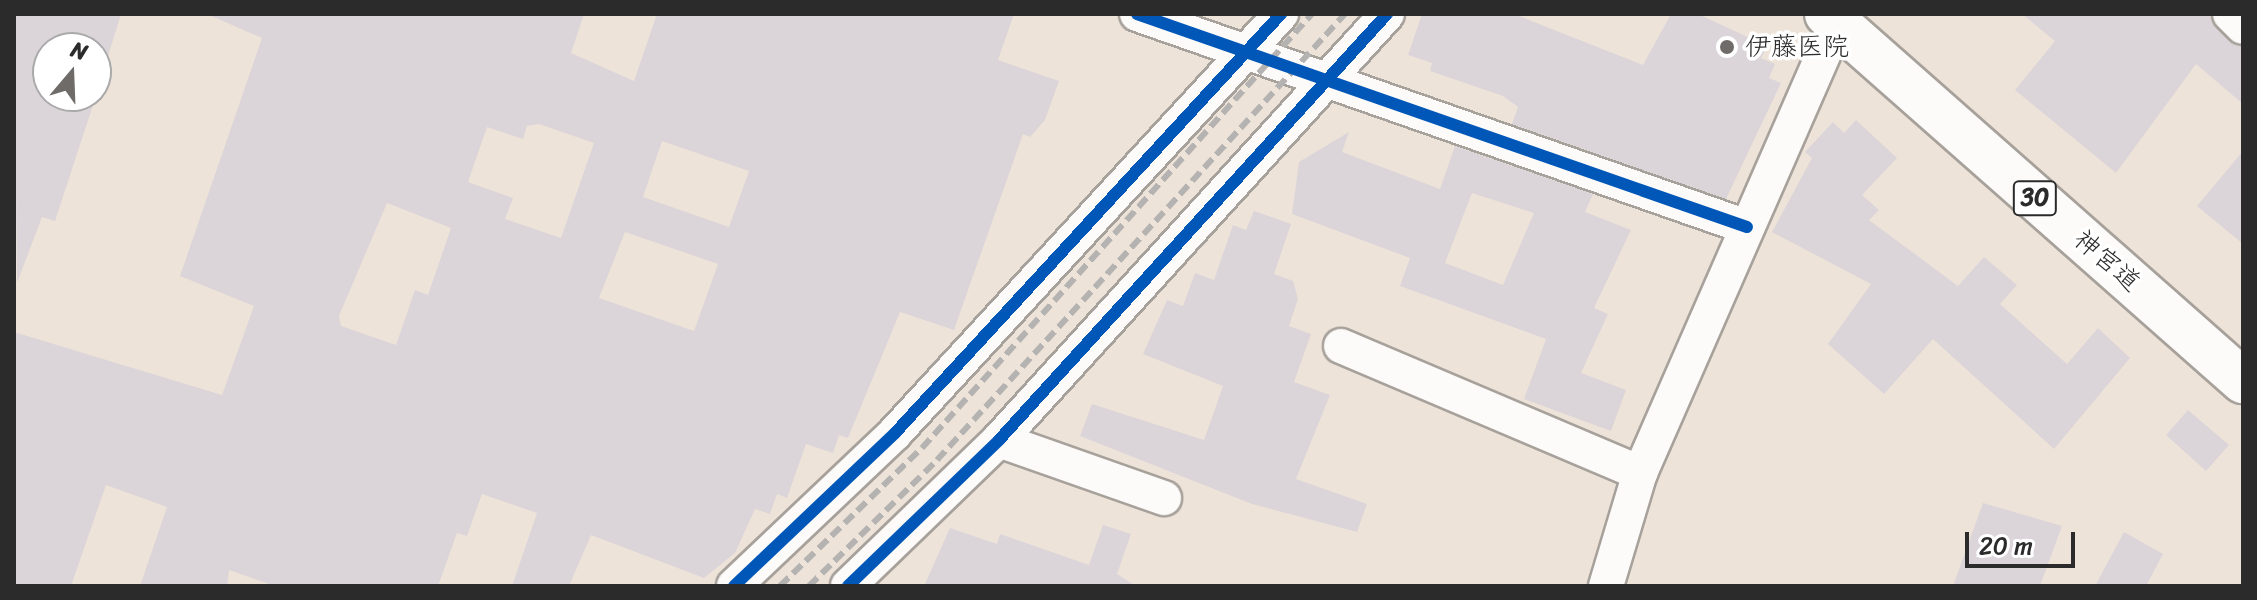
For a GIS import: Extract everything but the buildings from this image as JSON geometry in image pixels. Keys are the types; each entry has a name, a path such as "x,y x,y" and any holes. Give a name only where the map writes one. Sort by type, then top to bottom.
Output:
{"main road":[{"name":"神宮道","path":"1835,17 2243,381"}],"street":[{"path":"1137,14 1747,227"},
{"path":"734,586 895,433 1250,53 1281,14"},
{"path":"848,586 999,440 1332,80 1387,14"},
{"path":"2230,14 2243,27"},
{"path":"1606,586 1640,473 1835,17"},
{"path":"1341,346 1640,473"},
{"path":"999,440 1164,498"}],"railway":[{"path":"780,586 922,448 1312,14"},
{"path":"809,586 937,460 1345,14"}],"cycle path":[{"path":"1137,14 1747,227"},
{"path":"734,586 895,433 1281,14"},
{"path":"848,586 999,440 1387,14"}],"place":[{"name":"伊藤医院","path":"1727,47"}]}
